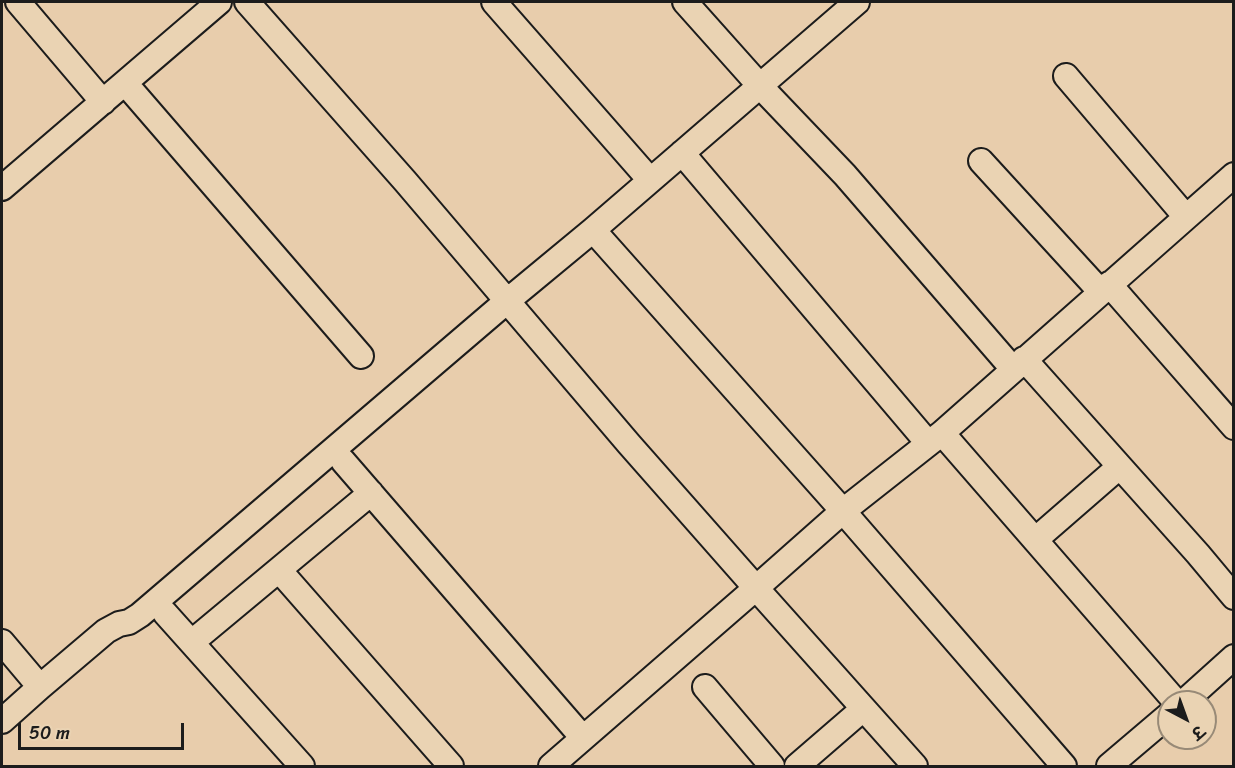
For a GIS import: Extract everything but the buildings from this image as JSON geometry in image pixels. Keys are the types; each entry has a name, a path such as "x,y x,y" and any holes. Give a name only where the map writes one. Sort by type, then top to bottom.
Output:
{"street":[{"path":"2,13 16,2 103,102"},
{"path":"2,188 219,2"},
{"path":"247,2 405,181 506,302 756,588 915,766"},
{"path":"494,2 650,180"},
{"path":"685,2 1018,364 1119,466 1198,554 1233,597"},
{"path":"2,721 106,631 140,615 857,2"},
{"path":"1066,76 1186,217"},
{"path":"125,83 361,356"},
{"path":"682,153 935,438 1035,540 1166,690"},
{"path":"981,161 1104,288 1233,427"},
{"path":"551,766 843,512 935,438 1233,174"},
{"path":"593,230 1064,766"},
{"path":"343,461 583,738"},
{"path":"1035,540 1119,466"},
{"path":"192,642 371,493"},
{"path":"279,570 451,766"},
{"path":"165,613 302,766"},
{"path":"2,642 40,687"},
{"path":"1197,690 1233,657"},
{"path":"705,687 772,766"},
{"path":"797,766 863,709"},
{"path":"1109,766 1157,725"}]}
